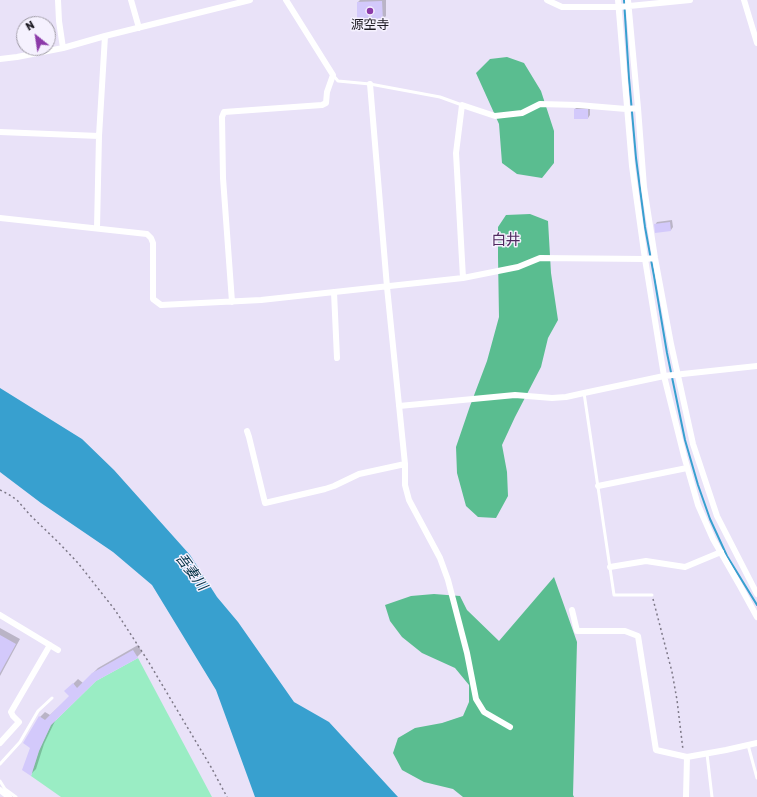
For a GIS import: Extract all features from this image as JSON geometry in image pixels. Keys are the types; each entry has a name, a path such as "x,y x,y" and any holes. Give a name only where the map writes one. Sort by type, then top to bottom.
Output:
{"street":[{"path":"58,0 63,48"},
{"path":"131,0 138,28"},
{"path":"0,58 17,57 63,48 250,0"},
{"path":"232,302 222,178 222,117 224,112 322,105 326,103 327,92 333,76 286,0"},
{"path":"547,0 562,7 689,0"},
{"path":"744,0 757,44"},
{"path":"624,4 632,109 644,188 650,258 671,375 717,516 757,617"},
{"path":"624,4 632,109 632,166 650,258 687,468 698,505 713,539 740,577 757,594"},
{"path":"97,228 99,136 105,36"},
{"path":"370,84 387,287 405,464 405,485 409,500 440,558 448,580 467,653 476,699 484,712 510,727"},
{"path":"463,278 456,153 462,105 495,116 522,112 540,104 632,109"},
{"path":"0,132 99,136"},
{"path":"0,218 147,234 151,238 153,244 153,299 161,305 261,300 463,278 518,267 540,258 650,258"},
{"path":"334,292 337,358"},
{"path":"399,406 515,395 552,398 566,397 671,375 757,366"},
{"path":"247,431 265,503 325,489 359,474 405,464"},
{"path":"598,486 687,468"},
{"path":"610,568 646,561 685,567 721,552"},
{"path":"572,610 577,631 625,631 638,636 656,750 687,757 757,743"},
{"path":"0,615 58,650"},
{"path":"0,743 19,722 11,712 50,645"},
{"path":"686,797 687,757"},
{"path":"0,790 9,797"}],"lane":[{"path":"333,76 338,81 370,84 440,97 462,105"},
{"path":"584,394 614,595 652,595"},
{"path":"0,764 20,742 38,711 52,698"},
{"path":"748,745 757,778"},
{"path":"707,754 712,797"},
{"path":"0,781 5,789 16,797"}],"path":[{"path":"0,490 17,500 59,543 78,563 115,610 148,661 211,767 227,797"},
{"path":"652,595 672,672 683,750 687,757"}],"green space":[{"path":"507,57 524,63 541,91 554,131 554,163 542,178 517,174 502,163 499,124 476,73 490,59"},
{"path":"530,214 548,221 551,273 558,320 548,338 541,367 502,445 507,472 508,496 496,518 478,517 466,506 457,473 456,447 487,361 499,317 498,227 506,215"},
{"path":"554,577 577,642 574,797 463,797 453,789 424,782 402,770 393,753 398,738 415,728 442,723 463,716 469,702 469,685 455,668 422,653 402,637 390,621 385,605 411,596 434,594 460,596 467,610 499,641"},
{"path":"138,658 212,797 61,797 31,776 39,750 51,725 96,681"}],"water":[{"name":"吾妻川","path":"0,388 82,439 114,470 190,555 217,597 238,622 294,702 329,722 398,797 255,797 216,690 152,585 113,552 41,503 0,472"}],"building":[{"name":"源空寺","path":"382,1 383,21 357,22 357,2"},
{"path":"574,109 588,109 588,119 574,119"},
{"path":"670,222 671,231 655,233 654,224"},
{"path":"0,635 16,644 0,673"},
{"path":"133,650 138,658 96,681 51,725 39,751 31,776 22,770 30,748 23,743 39,716 45,720 69,696 64,691 73,683 77,688 92,673"}],"waterway":[{"path":"624,0 636,158 645,227 667,353 685,440 710,519 727,556 757,605"}],"place":[{"name":"源空寺","path":"370,11"}],"district":[{"name":"白井","path":"506,241"}]}
